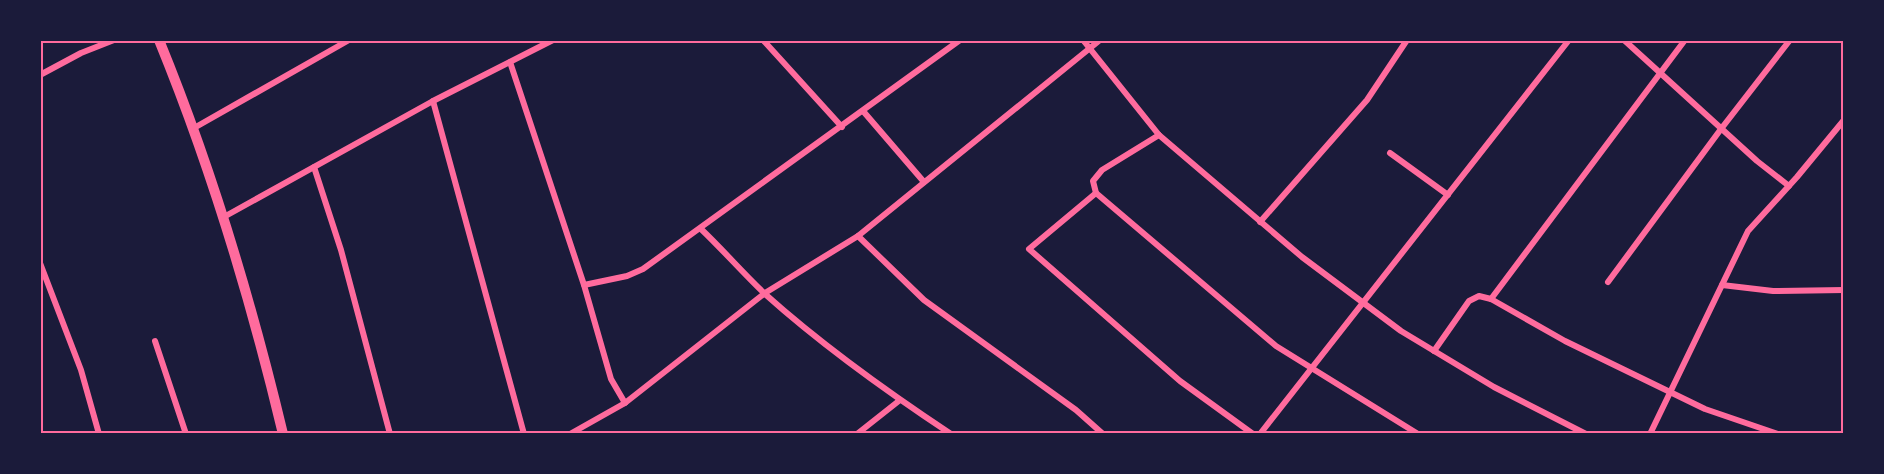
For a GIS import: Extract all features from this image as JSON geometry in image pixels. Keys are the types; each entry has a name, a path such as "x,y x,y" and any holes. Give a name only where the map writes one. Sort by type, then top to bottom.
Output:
{"street":[{"path":"40,75 81,53 114,40"},
{"path":"159,40 194,128 268,372 283,434"},
{"path":"194,128 348,40"},
{"path":"222,219 433,101 553,40"},
{"path":"762,40 842,126"},
{"path":"584,285 627,276 643,269 960,40"},
{"path":"1083,40 1159,135 1302,257 1401,331 1494,387 1586,434"},
{"path":"570,434 625,403 765,293 858,236 1100,40"},
{"path":"1260,222 1367,100 1407,40"},
{"path":"1260,434 1569,40"},
{"path":"1624,40 1721,129 1789,186"},
{"path":"1491,299 1658,73 1685,40"},
{"path":"1608,282 1790,40"},
{"path":"510,62 584,285 611,379 625,403"},
{"path":"433,101 524,434"},
{"path":"863,111 924,182"},
{"path":"1650,434 1748,231 1844,120"},
{"path":"1159,135 1102,170 1093,181 1096,193 1276,346 1418,434"},
{"path":"1390,153 1448,195"},
{"path":"314,167 341,250 390,434"},
{"path":"1096,193 1029,249 1180,381 1253,434"},
{"path":"701,229 765,293 833,351 951,434"},
{"path":"858,236 924,300 1076,410 1103,434"},
{"path":"40,263 81,370 99,434"},
{"path":"1722,285 1773,291 1844,290"},
{"path":"1434,351 1469,301 1479,296 1491,299 1565,341 1671,390 1705,409 1778,434"},
{"path":"155,341 186,434"},
{"path":"857,434 900,400"}]}
